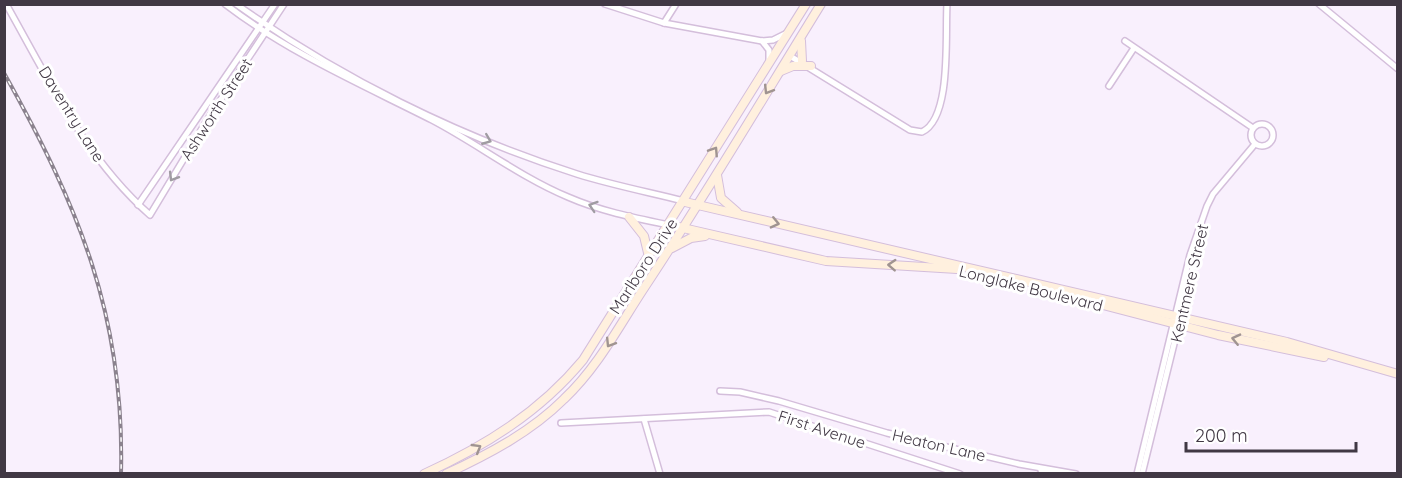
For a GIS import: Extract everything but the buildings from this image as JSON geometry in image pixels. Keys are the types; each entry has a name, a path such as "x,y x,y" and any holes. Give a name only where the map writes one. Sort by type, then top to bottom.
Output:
{"main road":[{"name":"Marlboro Drive","path":"424,474 488,441 525,416 565,381 584,360 685,202 708,160 770,65 806,4"},
{"name":"Marlboro Drive","path":"446,474 507,443 563,400 603,354 698,205 821,4"},
{"path":"802,36 802,61"},
{"path":"770,65 779,56 790,56"},
{"path":"780,72 793,66 811,66"},
{"path":"717,174 721,198 732,210 745,216"},
{"name":"Longlake Boulevard","path":"685,202 1178,321 1252,343 1375,367 1398,374"},
{"path":"629,217 641,229 649,257"},
{"name":"Longlake Boulevard","path":"670,225 826,261 951,266"},
{"path":"669,250 691,238 712,236"}],"street":[{"name":"Daventry Lane","path":"6,4 74,124 112,177 150,215"},
{"path":"225,4 258,30 324,68 433,118 578,175 685,202"},
{"path":"236,4 374,88 433,118 568,198 629,217 670,225"},
{"name":"Ashworth Street","path":"138,205 275,4"},
{"name":"Ashworth Street","path":"150,215 206,122 284,4"},
{"path":"605,4 664,23 762,41 773,40 789,33"},
{"path":"664,23 676,4"},
{"path":"790,56 811,66 910,130 922,132 932,124 943,98 947,4"},
{"path":"1319,4 1398,69"},
{"path":"762,41 769,50 770,65"},
{"path":"1125,41 1253,128"},
{"path":"1109,86 1134,48"},
{"path":"1259,124 1266,124 1274,133 1272,141 1266,146 1255,144 1251,139 1253,128 1259,124"},
{"name":"Kentmere Street","path":"1142,474 1178,321 1190,255 1213,194 1255,144"},
{"name":"Kentmere Street","path":"1137,474 1178,321"},
{"name":"Heaton Lane","path":"720,391 740,392 779,401 887,433 1053,474"},
{"name":"First Avenue","path":"561,423 769,412 960,474"},
{"path":"644,419 660,474"},
{"name":"Heaton Lane","path":"1019,464 1076,474"}],"railway":[{"path":"4,73 54,170 75,217 92,265 106,313 115,364 120,417 121,474"}]}
